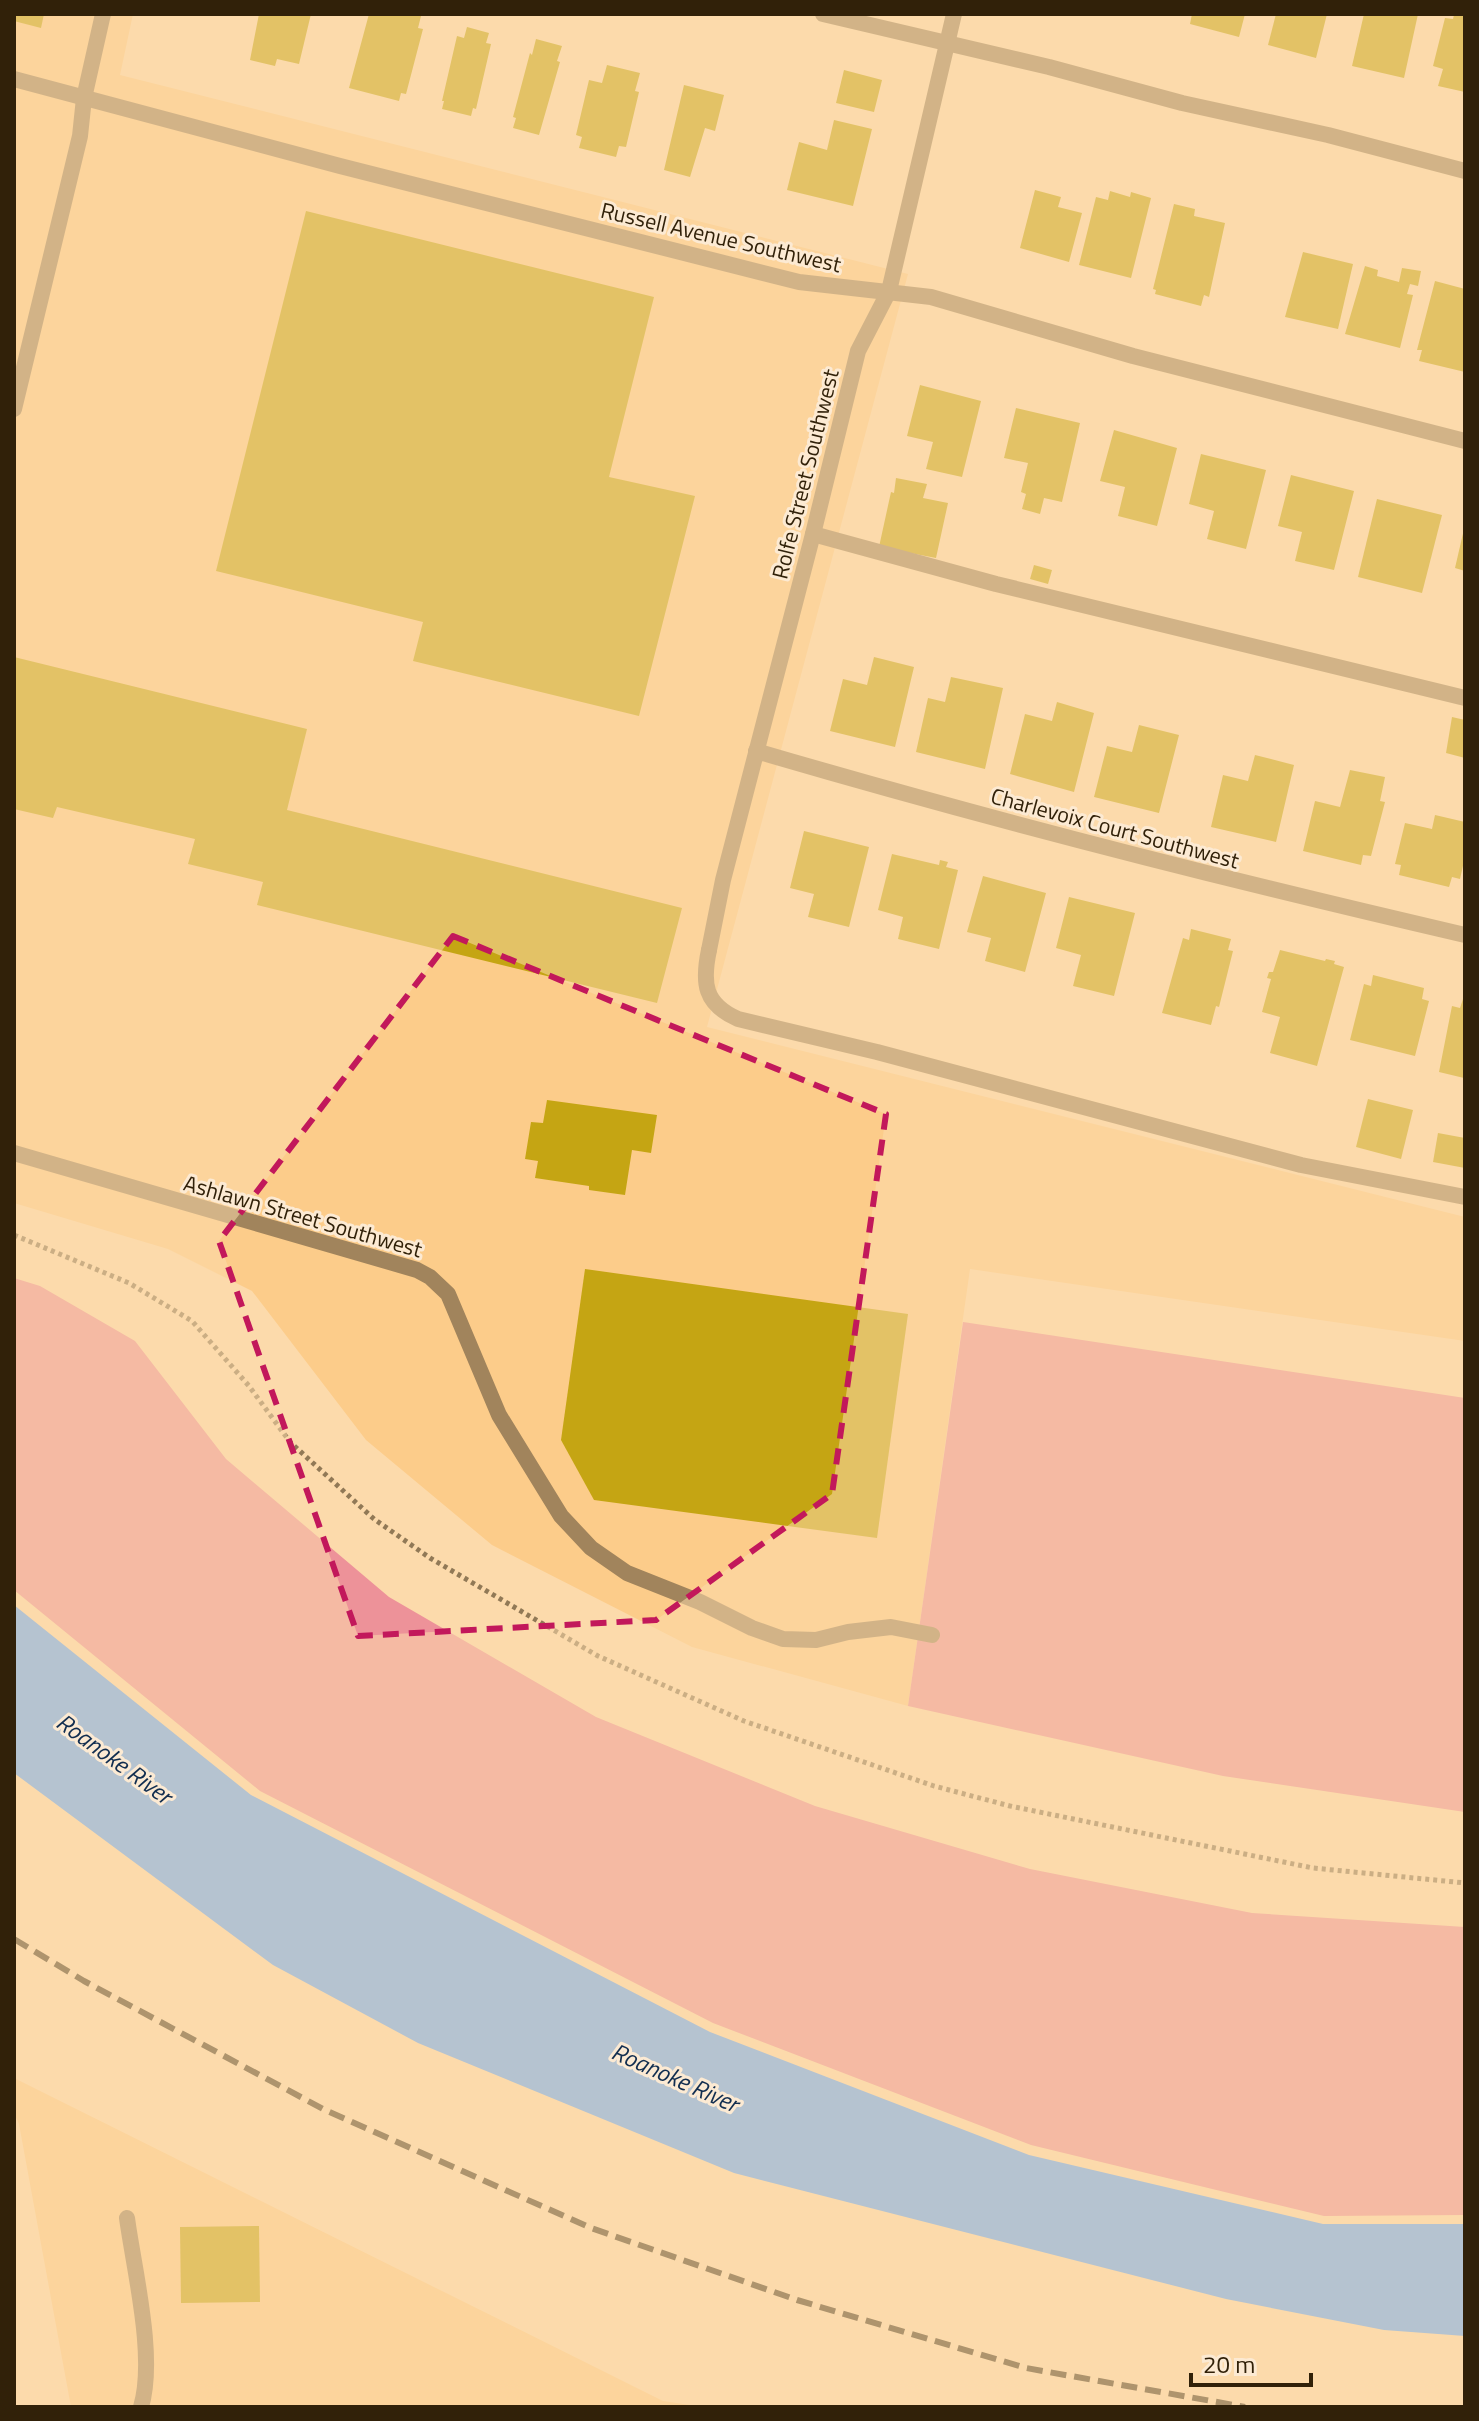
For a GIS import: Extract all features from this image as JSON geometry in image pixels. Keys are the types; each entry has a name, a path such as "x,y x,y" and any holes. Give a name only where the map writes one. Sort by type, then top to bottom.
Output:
{"street":[{"path":"14,409 80,136 84,98 103,14"},
{"path":"823,14 1465,171"},
{"name":"Rolfe Street Southwest","path":"954,14 889,291 858,351 723,880 704,975 709,996 723,1012 738,1019 877,1052 1301,1165 1465,1197"},
{"name":"Russell Avenue Southwest","path":"14,79 340,166 799,282 931,297 1133,356 1465,441"},
{"path":"813,534 996,584 1465,698"},
{"name":"Charlevoix Court Southwest","path":"756,751 927,801 1247,885 1465,935"},
{"name":"Ashlawn Street Southwest","path":"14,1153 417,1270 430,1277 448,1294 499,1415 561,1516 591,1548 627,1573 783,1639 816,1640 848,1632 891,1627 932,1635"},
{"path":"127,2218 145,2339 145,2396 141,2407"}],"highlighted area":[{"path":"453,936 886,1114 832,1494 656,1620 358,1636 219,1241"}],"shaded area":[{"path":"14,14 133,14 120,75 908,274 707,1027 1465,1217 1465,1341 970,1269 908,1706 692,1647 492,1545 366,1440 252,1291 168,1249 14,1203"},
{"path":"14,1278 40,1286 135,1341 226,1459 389,1597 596,1717 815,1806 1030,1869 1252,1913 1465,1927 1465,2215 1324,2216 1031,2145 713,2023 260,1791 14,1590"},
{"path":"963,1322 1465,1398 1465,1812 1223,1776 908,1706"},
{"path":"14,2078 663,2401 703,2407 71,2407 19,2124 14,2113"}],"water":[{"name":"Roanoke River","path":"14,1605 251,1795 710,2032 1029,2155 1323,2224 1465,2224 1465,2336 1384,2330 1226,2299 734,2173 418,2043 273,1965 14,1773"}],"building":[{"path":"14,14 44,14 41,28 14,21"},
{"path":"259,14 311,14 299,64 277,59 275,66 250,60"},
{"path":"369,14 421,16 418,28 423,29 406,94 401,93 399,101 349,88"},
{"path":"1192,14 1245,14 1239,37 1190,24"},
{"path":"1276,14 1327,14 1316,58 1268,45"},
{"path":"1364,14 1418,14 1404,78 1352,66"},
{"path":"1465,14 1465,92 1438,86 1443,69 1433,66 1445,18 1453,19 1454,15"},
{"path":"467,27 489,33 486,43 491,44 476,109 473,108 471,116 442,109 457,36 464,38"},
{"path":"536,39 562,46 539,135 513,128 516,118 513,117"},
{"path":"607,65 640,73 635,91 639,92 626,147 619,146 616,157 579,148 582,137 576,135 589,80 602,83"},
{"path":"844,70 882,80 874,112 836,103"},
{"path":"684,85 724,95 715,131 705,128 690,177 664,170"},
{"path":"834,120 872,129 853,206 787,190 799,142 827,150"},
{"path":"1035,190 1061,197 1058,207 1082,213 1069,262 1020,248"},
{"path":"1110,191 1130,197 1131,192 1151,198 1131,278 1079,265 1096,197 1108,200"},
{"path":"1174,204 1195,209 1194,216 1225,223 1209,297 1204,295 1201,306 1155,294 1156,290 1153,289"},
{"path":"306,211 654,297 609,477 695,496 639,716 413,661 423,622 216,571"},
{"path":"1303,252 1353,264 1338,329 1285,317"},
{"path":"1365,266 1378,270 1377,276 1399,282 1402,268 1421,271 1418,286 1410,284 1407,294 1413,295 1400,348 1345,334"},
{"path":"1435,281 1465,289 1465,372 1419,361 1422,350 1417,350"},
{"path":"920,385 981,401 962,477 926,469 933,442 907,436"},
{"path":"1016,408 1080,423 1062,502 1044,498 1040,514 1022,509 1026,494 1021,492 1028,463 1004,458"},
{"path":"1114,430 1177,448 1157,526 1118,516 1125,487 1100,481"},
{"path":"1201,454 1266,470 1246,549 1207,539 1214,511 1189,504"},
{"path":"1291,475 1354,491 1334,570 1295,561 1302,532 1278,526"},
{"path":"896,478 927,484 923,498 948,503 936,558 879,547"},
{"path":"1377,499 1442,515 1422,593 1358,577"},
{"path":"1465,529 1465,571 1455,568"},
{"path":"1034,565 1052,570 1048,584 1030,579"},
{"path":"14,657 307,729 287,810 682,908 657,1003 257,905 263,882 188,864 195,839 57,807 53,818 14,809"},
{"path":"874,657 914,667 895,747 830,731 843,679 867,685"},
{"path":"951,677 1003,688 985,769 916,752 928,698 945,702"},
{"path":"1057,702 1094,713 1074,792 1010,774 1025,714 1052,721"},
{"path":"1452,717 1465,720 1465,758 1446,753"},
{"path":"1139,725 1179,735 1159,813 1094,797 1107,746 1132,752"},
{"path":"1255,755 1294,765 1276,842 1211,827 1223,775 1248,781"},
{"path":"1350,770 1385,777 1380,801 1385,802 1371,856 1363,855 1361,865 1303,851 1315,801 1340,807"},
{"path":"1435,815 1465,822 1465,857 1460,879 1452,877 1449,887 1399,875 1401,865 1395,864 1405,823 1432,829"},
{"path":"804,831 869,847 849,927 808,917 814,894 790,888"},
{"path":"892,854 939,865 940,860 948,862 946,867 958,870 939,949 898,939 903,917 878,910"},
{"path":"983,876 1046,893 1025,972 985,961 991,938 967,932"},
{"path":"1069,897 1135,913 1114,996 1073,986 1081,955 1056,948"},
{"path":"1191,929 1231,939 1228,950 1233,951 1219,1007 1216,1006 1211,1025 1162,1013 1183,938 1189,940"},
{"path":"1280,950 1335,961 1334,964 1344,967 1317,1066 1270,1053 1280,1017 1262,1012 1271,979 1267,978 1269,972 1273,972"},
{"path":"1373,975 1424,988 1422,999 1429,1001 1415,1056 1350,1040 1364,984 1371,986"},
{"path":"1465,993 1464,1078 1439,1072 1452,1006 1460,1008"},
{"path":"1368,1099 1413,1110 1401,1159 1356,1147"},
{"path":"547,1100 657,1115 651,1153 632,1150 625,1195 535,1178 538,1161 525,1159 531,1122 543,1123"},
{"path":"1438,1133 1465,1138 1465,1168 1433,1162"},
{"path":"585,1269 908,1314 877,1538 594,1500 561,1440"},
{"path":"259,2226 260,2302 181,2303 180,2227"}],"railway":[{"path":"14,1939 84,1981 325,2110 591,2228 797,2300 1026,2368 1245,2407"}]}
